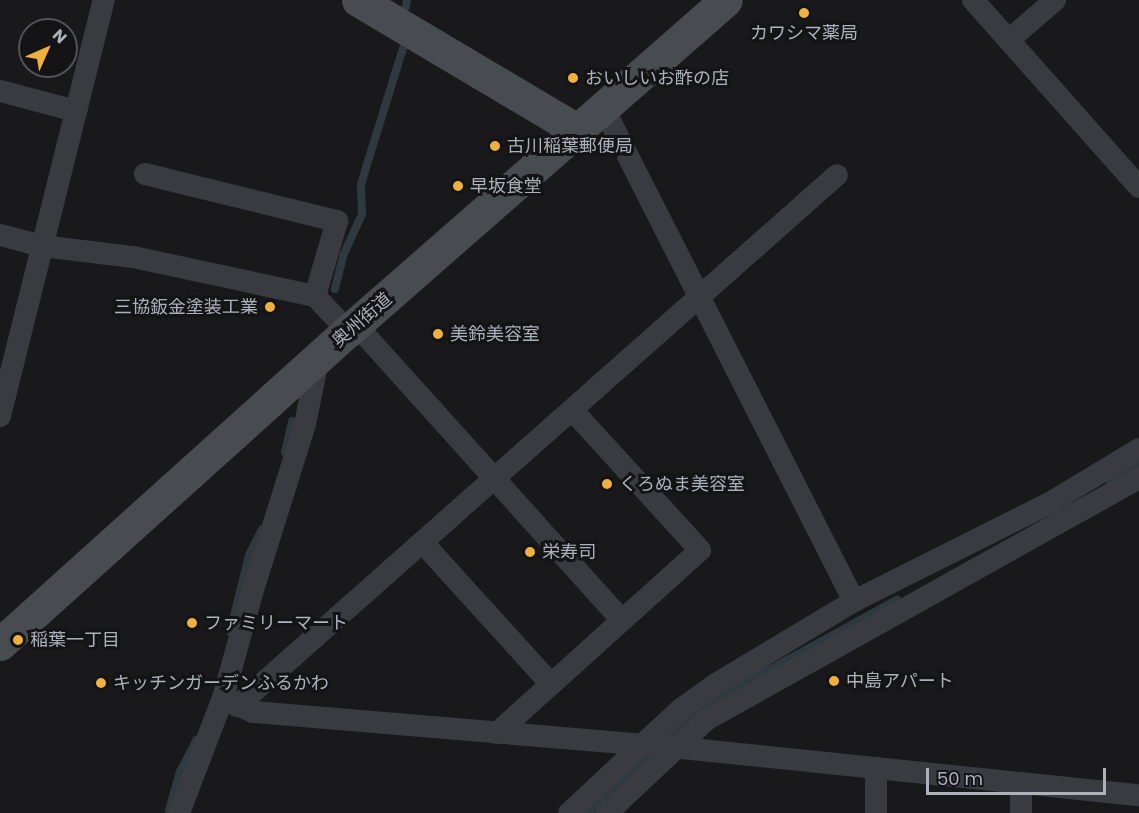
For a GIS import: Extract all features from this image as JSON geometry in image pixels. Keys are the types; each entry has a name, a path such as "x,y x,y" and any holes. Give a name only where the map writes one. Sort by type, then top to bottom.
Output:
{"street":[{"path":"0,416 104,0"},
{"path":"358,0 577,130"},
{"name":"奥州街道","path":"0,644 352,328 726,0"},
{"path":"973,0 1139,187"},
{"path":"1009,40 1055,0"},
{"path":"0,91 76,111"},
{"path":"603,107 854,601"},
{"path":"145,174 336,221 315,297"},
{"path":"230,702 423,543 837,175"},
{"path":"0,235 42,246 133,257 315,297 352,328 496,478 622,620"},
{"path":"180,813 230,702 253,590 305,424 318,360"},
{"path":"497,733 700,550 573,411"},
{"path":"607,813 660,746 681,709 716,684 854,601 1050,502 1139,449"},
{"path":"569,813 660,746 1139,478"},
{"path":"423,543 551,684"},
{"path":"230,702 253,712 660,746 1139,795"},
{"path":"876,768 876,813"},
{"path":"1021,783 1021,813"}],"waterway":[{"path":"406,7 407,0"},
{"path":"335,289 343,256 362,214 361,185 403,48"},
{"path":"285,452 292,421"},
{"path":"1110,482 1139,464"},
{"path":"230,632 249,555 262,529"},
{"path":"665,742 714,700 897,600"},
{"path":"169,810 180,772 196,740"},
{"path":"589,813 657,750"}],"place":[{"name":"カワシマ薬局","path":"804,13"},
{"name":"おいしいお酢の店","path":"573,78"},
{"name":"古川稲葉郵便局","path":"495,146"},
{"name":"早坂食堂","path":"458,186"},
{"name":"三協鈑金塗装工業","path":"270,307"},
{"name":"美鈴美容室","path":"438,334"},
{"name":"くろぬま美容室","path":"607,484"},
{"name":"栄寿司","path":"530,552"},
{"name":"ファミリーマート","path":"192,623"},
{"name":"稲葉一丁目","path":"18,640"},
{"name":"中島アパート","path":"834,681"},
{"name":"キッチンガーデンふるかわ","path":"101,683"}]}
